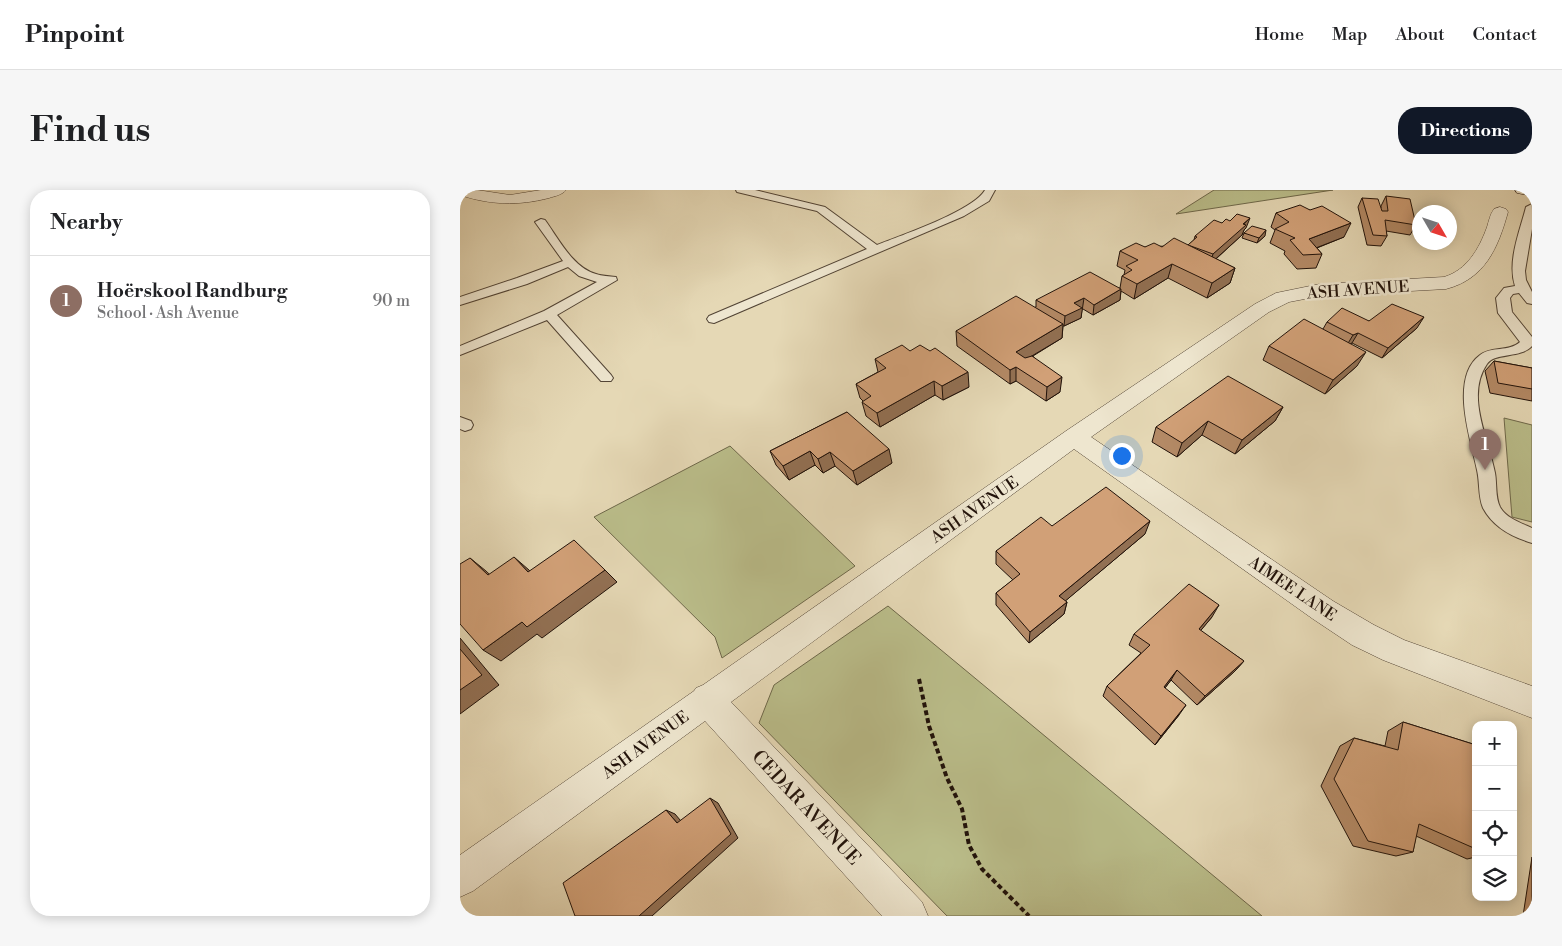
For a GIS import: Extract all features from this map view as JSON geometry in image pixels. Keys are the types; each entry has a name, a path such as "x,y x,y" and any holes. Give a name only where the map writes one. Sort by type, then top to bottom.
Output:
{"street":[{"path":"461,190 477,196 503,200 531,197 558,190"},
{"path":"1523,190 1532,191"},
{"name":"ASH AVENUE","path":"460,878 1074,437 1262,308 1283,298 1320,290 1446,284 1456,281 1474,269 1482,257 1497,225 1500,212"},
{"name":"AIMEE LANE","path":"1074,437 1323,610 1363,635 1394,650 1532,702"},
{"name":"CEDAR AVENUE","path":"707,699 908,916"}],"lane":[{"path":"741,190 821,209 875,249"},
{"path":"714,318 976,206 985,199 990,190"},
{"path":"1527,294 1520,281 1520,261 1532,207"},
{"path":"460,351 549,314 611,280 591,276 570,262 541,222"},
{"path":"460,301 522,281 570,262"},
{"path":"1527,294 1509,291 1503,298 1505,313 1526,337 1527,343 1525,347 1516,351 1496,353 1480,361 1474,377 1470,398 1492,508 1500,520 1532,536"},
{"path":"549,314 606,378"}],"path":[{"path":"919,679 929,726 947,778 962,809 969,845 982,869 1029,916"}],"green space":[{"path":"1214,190 1333,190 1176,214"},
{"path":"1504,418 1532,425 1532,522 1512,517"},
{"path":"730,446 855,566 722,658 715,637 594,517"},
{"path":"888,606 1262,916 947,916 759,723 774,685"}],"building":[{"path":"1386,196 1410,199 1412,224 1385,220 1387,236 1373,235 1362,198 1378,199 1382,211 1388,211"},
{"path":"1300,205 1310,210 1322,206 1351,223 1309,239 1322,254 1303,255 1290,240 1295,238 1275,229 1289,222 1276,213"},
{"path":"1237,214 1250,218 1243,224 1246,225 1213,254 1188,245 1197,237 1195,236 1214,220 1222,223 1226,219 1230,221"},
{"path":"1252,226 1266,230 1259,238 1244,233"},
{"path":"1174,238 1235,268 1212,283 1172,264 1137,284 1122,276 1132,270 1126,266 1138,260 1120,251 1136,243 1145,247 1154,243 1162,247"},
{"path":"1090,272 1121,289 1094,305 1084,298 1074,303 1082,308 1065,316 1036,300"},
{"path":"1016,296 1063,324 1016,352 1025,358 1032,356 1062,377 1047,387 1016,367 1010,370 956,331"},
{"path":"1392,304 1424,317 1388,348 1358,333 1353,335 1327,322 1342,308 1369,321"},
{"path":"1304,319 1366,352 1333,380 1269,346"},
{"path":"902,345 910,351 920,345 930,351 935,348 968,372 942,386 934,381 877,413 862,402 871,396 856,384 886,368 875,359"},
{"path":"1494,361 1532,368 1532,389 1498,383"},
{"path":"1228,376 1283,407 1242,440 1208,421 1182,443 1156,427"},
{"path":"847,412 889,449 853,471 830,452 818,459 810,451 783,466 770,451"},
{"path":"1106,487 1150,521 1059,596 1067,602 1030,632 996,593 1020,574 996,551 1041,517 1052,526"},
{"path":"574,540 605,570 527,627 522,622 483,650 460,624 460,564 470,558 488,575 514,557 528,572"},
{"path":"1189,584 1219,605 1199,629 1244,661 1205,696 1177,670 1164,687 1186,705 1161,736 1107,686 1150,645 1134,634"},
{"path":"460,649 482,675 460,690"},
{"path":"1403,722 1472,744 1472,847 1419,824 1413,852 1368,841 1334,779 1354,738 1398,750"},
{"path":"710,798 731,834 639,916 575,916 563,883 666,810 677,823"}],"place":[{"name":"Hoërskool Randburg","path":"1485,470"}]}
